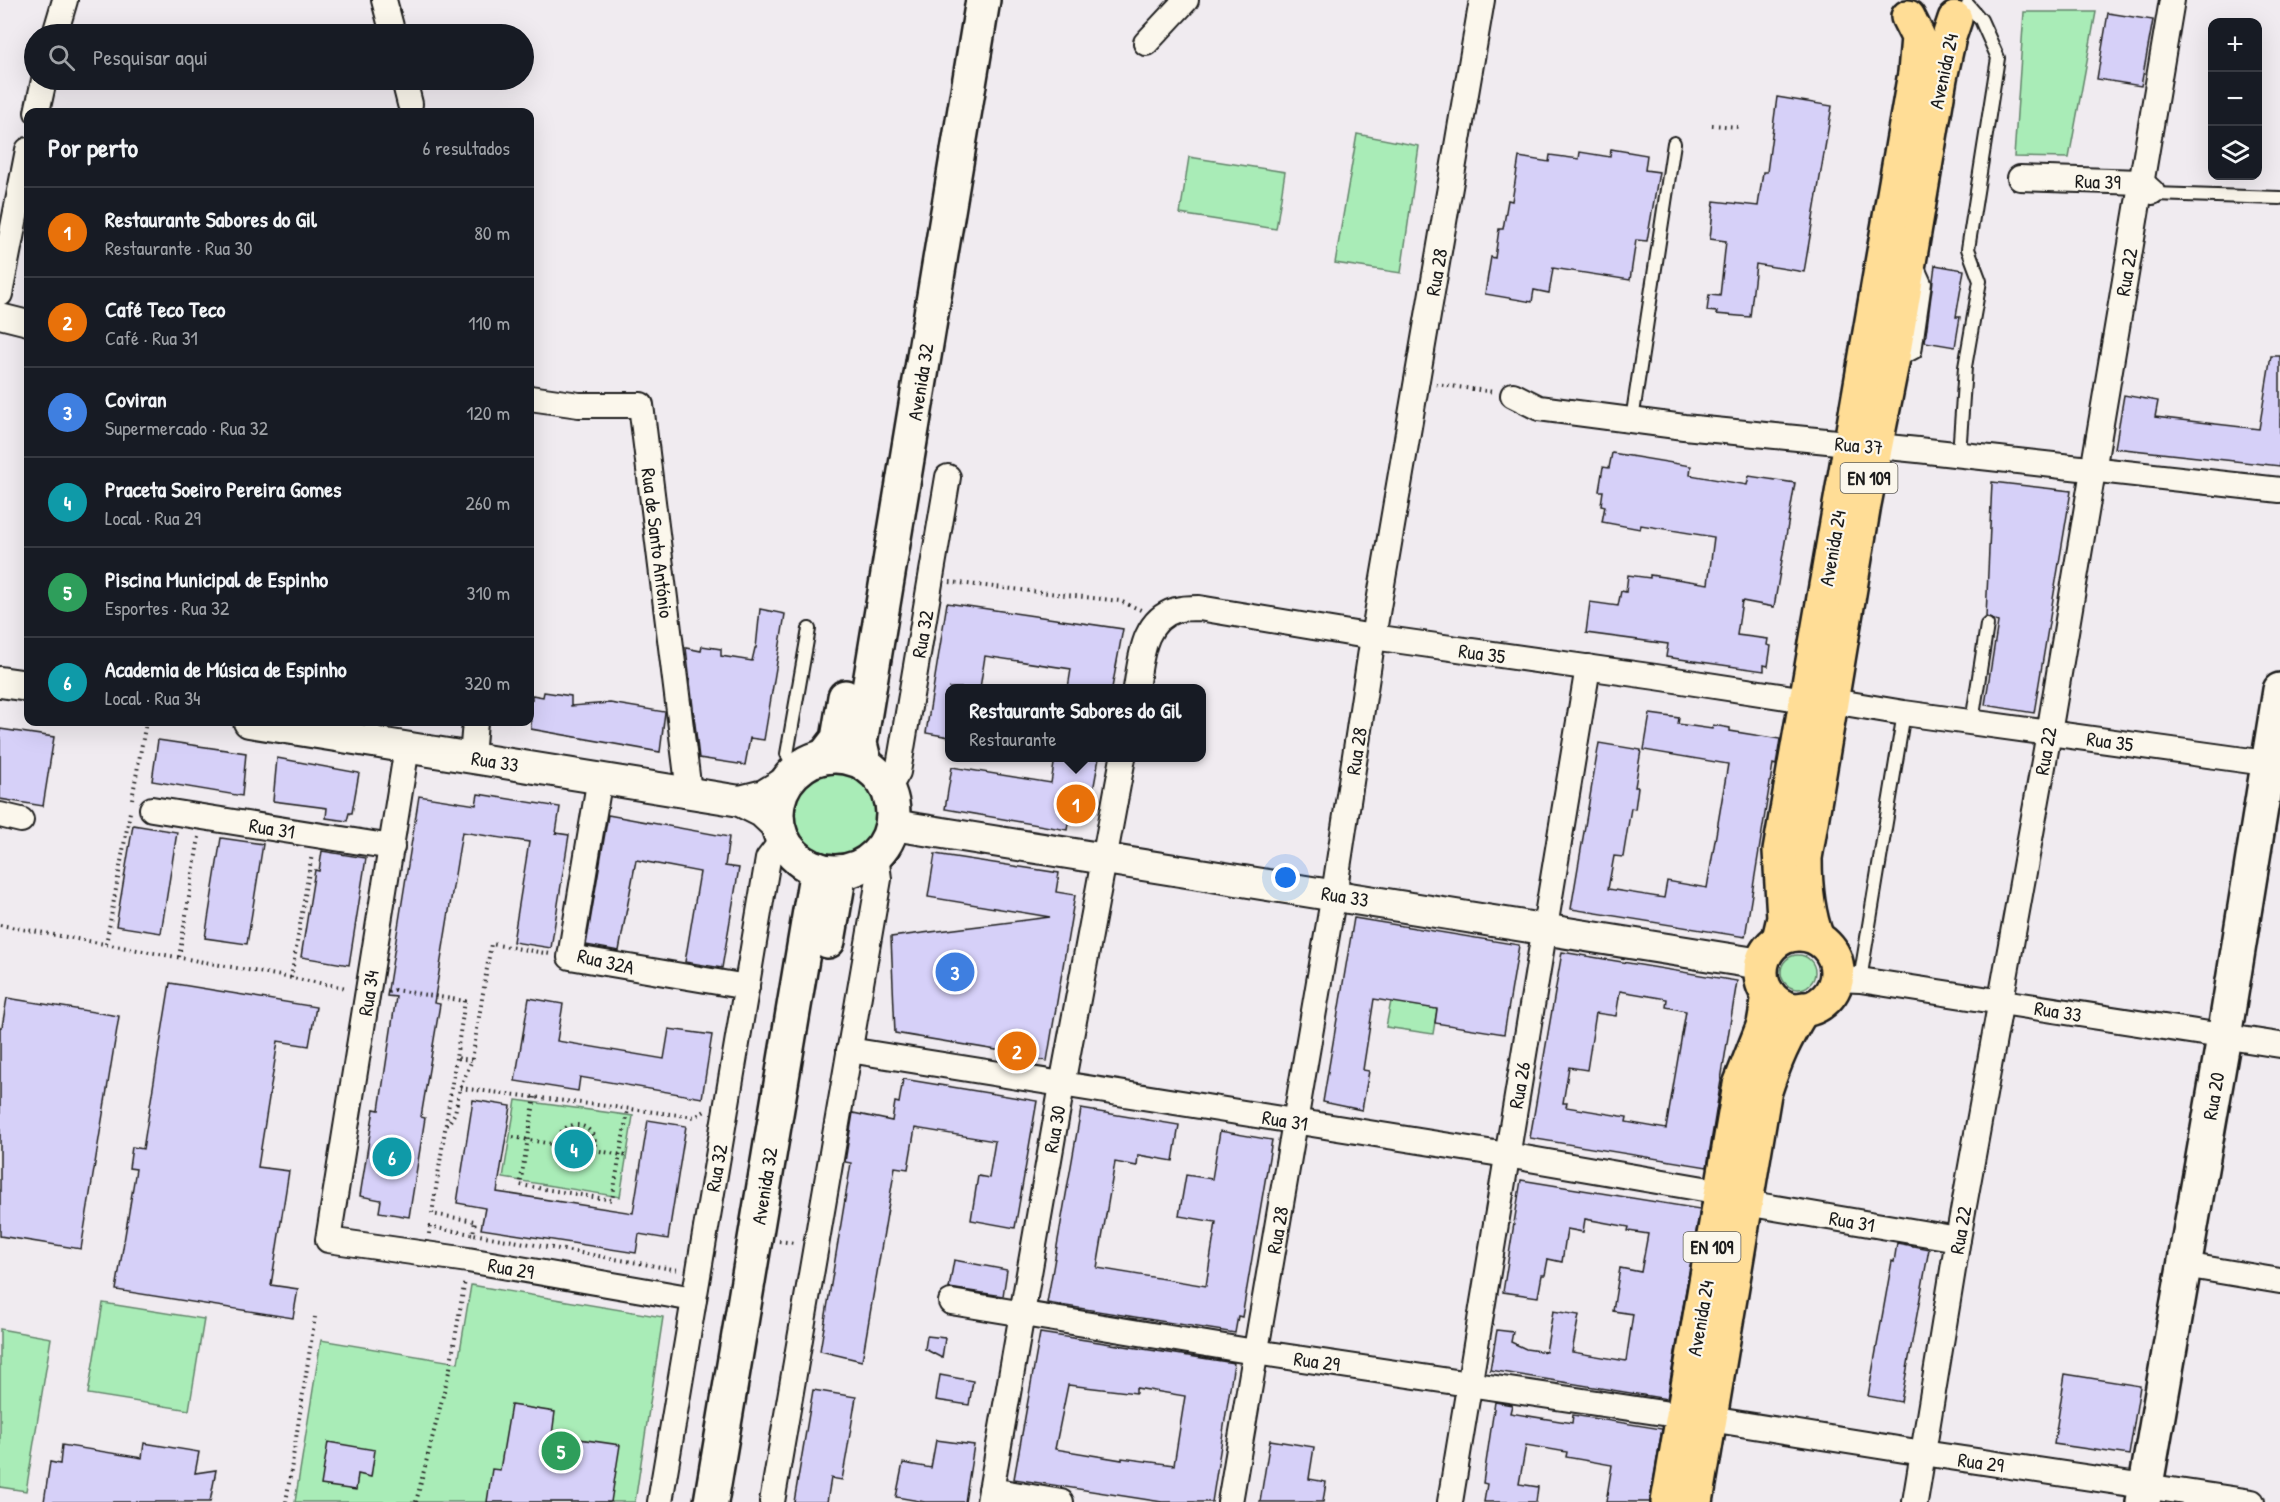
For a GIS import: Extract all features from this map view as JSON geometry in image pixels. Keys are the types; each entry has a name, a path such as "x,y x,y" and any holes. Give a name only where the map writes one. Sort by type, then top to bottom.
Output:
{"main road":[{"name":"Avenida 32","path":"803,770 838,739 961,0"},
{"name":"Avenida 32","path":"865,764 860,743 983,0"},
{"name":"Avenida 24","path":"1898,4 1928,25 1938,25 1964,8"},
{"name":"Avenida 24","path":"1668,1502 1696,1418 1734,1198 1775,1057 1803,1009 1824,1000 1832,990 1848,980 1837,967 1827,946 1817,938 1809,918 1805,858 1819,701 1863,445 1915,74 1918,37 1898,4"},
{"name":"Avenida 24","path":"1863,445 1892,363 1948,37 1964,8"},
{"name":"Rua 20","path":"2145,1494 2274,764 2280,690"},
{"name":"Avenida 24","path":"1734,1198 1740,1085 1764,1024 1769,995 1763,984 1770,951 1784,918 1780,851 1819,701"},
{"path":"838,756 865,764 879,775 888,789 893,805 893,825 888,840 866,864 853,870 828,871 803,862 792,852 781,834 777,812 780,794 803,770 838,756"},
{"name":"Avenida 32","path":"711,1502 828,871"},
{"name":"Avenida 32","path":"732,1502 828,871"},
{"path":"1770,951 1792,934 1805,934 1817,938"},
{"path":"1769,995 1785,1006 1803,1009"},
{"name":"Avenida 24","path":"1696,1418 1696,1502"}],"street":[{"path":"58,24 65,0"},
{"path":"384,0 390,24"},
{"path":"1146,43 1186,0"},
{"name":"Rua 28","path":"1230,1502 1296,1122 1373,637 1482,0"},
{"name":"Rua 22","path":"1915,1502 1958,1239 2049,733 2092,470 2147,188 2172,0"},
{"path":"38,108 42,90"},
{"path":"406,90 410,105"},
{"path":"0,294 24,171"},
{"name":"Rua 39","path":"2020,178 2147,188"},
{"path":"0,316 24,322"},
{"name":"Rua 37","path":"1513,394 1539,408 1632,420 2280,490"},
{"name":"Rua de Santo António","path":"534,399 579,405 641,405 689,792"},
{"name":"Rua 32","path":"888,789 898,772 948,477"},
{"name":"Rua 35","path":"1160,618 1176,609 1199,608 1373,637 2274,764"},
{"path":"1137,684 1148,631 1160,618"},
{"name":"Rua 26","path":"1449,1502 1588,667"},
{"path":"0,682 24,685"},
{"name":"Rua 33","path":"304,726 373,731 407,747 740,801 762,812 781,834"},
{"path":"472,757 475,726"},
{"name":"Rua 34","path":"328,1240 407,747"},
{"name":"Rua 30","path":"990,1496 1062,1085 1122,762"},
{"name":"Rua 33","path":"740,801 764,795 803,770"},
{"name":"Rua 32A","path":"600,777 570,957 747,987"},
{"name":"Rua 31","path":"152,809 392,847"},
{"name":"Rua 33","path":"893,825 1546,929 1770,951"},
{"name":"Rua 32","path":"660,1502 768,859 781,834"},
{"path":"772,1502 879,879 876,855"},
{"name":"Rua 33","path":"1848,980 2280,1045"},
{"name":"Rua 31","path":"849,1050 1507,1155 1958,1239"},
{"name":"Rua 29","path":"328,1240 468,1260 694,1299"},
{"path":"2184,1265 2280,1281"},
{"name":"Rua 29","path":"951,1302 1255,1352 1923,1453 2145,1494 2252,1502"},
{"path":"990,1496 1061,1502"}],"lane":[{"path":"1959,455 1965,367 1980,281 1968,249 1998,58 1981,20 1964,8"},
{"path":"1632,420 1674,143"},
{"name":"Rua 39","path":"2147,188 2280,198"},
{"path":"1972,722 1987,625"},
{"path":"803,770 787,754 809,629"},
{"path":"1848,980 1904,713"}],"path":[{"path":"1712,125 1739,128"},
{"path":"1439,384 1479,389"},
{"path":"932,579 1120,601 1160,618"},
{"path":"106,944 145,726"},
{"path":"179,957 202,817"},
{"path":"291,978 315,835"},
{"path":"0,925 346,988 367,998 395,990 465,1001 432,1214 475,1221 472,1234"},
{"path":"446,1129 455,1113 460,1088 472,1060 490,944 570,957"},
{"path":"456,1058 472,1060"},
{"path":"460,1088 695,1117 713,1106"},
{"path":"535,1098 520,1185 612,1200 628,1108"},
{"path":"576,1125 587,1128 595,1144 594,1150 586,1160 573,1162 562,1156 557,1145 560,1133 576,1125"},
{"path":"513,1137 557,1145"},
{"path":"594,1150 627,1156"},
{"path":"428,1241 430,1227 698,1274"},
{"path":"416,1502 450,1368 468,1260"},
{"path":"286,1502 315,1317"}],"green space":[{"path":"2024,12 2096,12 2069,158 2014,157"},
{"path":"1357,134 1419,146 1401,273 1335,263"},
{"path":"1189,157 1285,172 1276,229 1180,214"},
{"path":"829,771 845,771 868,783 877,797 880,814 877,831 868,845 845,857 829,857 813,850 801,838 794,822 794,806 801,790 813,778"},
{"path":"1798,955 1810,960 1815,972 1810,984 1798,989 1786,984 1781,972 1786,960"},
{"path":"1391,1001 1437,1009 1433,1034 1386,1027"},
{"path":"516,1100 633,1116 620,1197 503,1178"},
{"path":"471,1285 663,1317 635,1502 295,1502 321,1340 458,1363"},
{"path":"103,1303 204,1319 189,1410 88,1394"},
{"path":"0,1329 51,1338 26,1491 0,1487"}],"building":[{"path":"2108,13 2153,20 2141,86 2097,79"},
{"path":"1777,97 1832,106 1804,272 1756,264 1750,317 1716,314 1717,312 1707,311 1709,295 1720,296 1726,241 1710,239 1714,201 1758,206 1763,172 1767,172"},
{"path":"1611,149 1647,155 1645,170 1659,172 1647,241 1636,240 1630,280 1553,268 1549,293 1534,290 1532,302 1485,294 1491,257 1495,258 1499,229 1503,229 1508,200 1512,201 1519,157 1549,162 1550,155 1579,159 1580,152 1610,157"},
{"path":"1935,265 1964,270 1956,317 1960,317 1955,347 1925,342"},
{"path":"2271,356 2280,356 2280,466 2115,448 2124,395 2158,401 2155,417 2259,429"},
{"path":"1612,453 1691,466 1690,475 1747,485 1749,476 1795,483 1774,607 1742,601 1737,635 1768,639 1767,645 1771,646 1768,666 1764,665 1764,671 1666,657 1668,644 1586,633 1590,602 1618,606 1621,591 1626,592 1628,575 1650,578 1650,575 1708,584 1714,537 1641,525 1640,529 1602,522 1605,506 1601,505 1603,491 1599,491 1603,467 1609,468"},
{"path":"1992,482 2071,491 2034,713 1985,705 1998,622 1986,617"},
{"path":"947,603 1123,629 1113,684 1069,684 1071,669 985,656 981,684 945,684 945,736 926,733"},
{"path":"760,609 785,614 764,740 750,738 745,765 699,758 686,648 701,651 702,646 721,649 721,656 752,661 756,648"},
{"path":"544,692 571,696 571,706 610,703 665,712 660,752 531,729 531,726 534,726 534,695 543,697"},
{"path":"1650,714 1679,718 1678,724 1712,729 1713,725 1730,728 1730,731 1780,739 1776,765 1773,764 1745,937 1571,909 1599,743 1641,750 1635,787 1638,787 1635,809 1631,808 1623,857 1614,856 1608,889 1664,898 1667,881 1707,888 1728,764 1644,750"},
{"path":"0,729 54,737 43,806 0,799"},
{"path":"158,740 246,753 242,796 152,781"},
{"path":"277,758 359,773 352,813 349,813 347,821 326,818 327,808 273,801"},
{"path":"1054,762 1098,762 1089,813 1070,810 1067,830 945,809 952,767 1051,783"},
{"path":"478,794 560,807 556,833 569,835 551,948 513,942 529,842 462,832 434,1003 440,1004 421,1117 425,1118 409,1217 379,1212 381,1200 360,1196 374,1109 379,1110 396,997 387,996 419,796 476,805"},
{"path":"608,815 729,837 725,866 739,868 722,968 685,962 700,872 636,860 619,951 586,945"},
{"path":"133,825 177,832 161,933 116,926"},
{"path":"221,838 263,844 247,944 205,938"},
{"path":"322,851 366,858 349,965 301,957 315,870 319,871"},
{"path":"935,854 1059,873 1056,892 1075,895 1047,1061 895,1033 891,937 1050,917 928,897"},
{"path":"1354,918 1519,945 1504,1034 1435,1023 1437,1009 1374,999 1363,1070 1369,1071 1362,1110 1323,1102"},
{"path":"1562,952 1737,981 1707,1167 1530,1138","holes":["1620,991 1667,999 1666,1007 1686,1011 1666,1129 1626,1122 1627,1117 1566,1107 1567,1103 1563,1103 1569,1067 1587,1070 1596,1013 1616,1016"]},
{"path":"170,983 316,1007 309,1046 278,1041 258,1167 289,1171 271,1285 298,1289 293,1318 116,1290 136,1169 129,1168 132,1147 143,1149"},
{"path":"7,998 119,1016 81,1249 0,1236 0,1027 2,1027"},
{"path":"529,998 563,1004 557,1041 664,1059 669,1029 712,1035 702,1098 580,1077 578,1091 515,1081"},
{"path":"903,1079 1037,1101 1015,1228 971,1220 978,1176 989,1178 995,1141 915,1128 908,1169 895,1167 862,1361 820,1351 851,1163 845,1162 853,1113 892,1121 895,1102 899,1103"},
{"path":"473,1100 511,1106 497,1192 633,1213 648,1120 686,1126 668,1239 639,1234 636,1253 481,1229 485,1208 457,1203"},
{"path":"1081,1109 1179,1125 1173,1161 1138,1155 1137,1166 1115,1162 1097,1268 1206,1286 1216,1222 1179,1216 1186,1175 1212,1179 1220,1131 1272,1140 1242,1317 1238,1316 1235,1333 1047,1303"},
{"path":"1521,1180 1700,1209 1667,1399 1490,1370 1497,1330 1513,1332 1511,1342 1526,1349 1546,1352 1553,1311 1579,1315 1572,1352 1626,1361 1633,1314 1613,1311 1620,1268 1641,1272 1648,1234 1628,1231 1629,1227 1585,1219 1583,1232 1567,1229 1562,1262 1548,1259 1538,1297 1503,1292"},
{"path":"1897,1243 1929,1249 1901,1402 1868,1396"},
{"path":"954,1260 1007,1270 1003,1296 949,1288"},
{"path":"1040,1333 1234,1363 1212,1502 1162,1502 1014,1479","holes":["1068,1385 1136,1393 1136,1388 1185,1396 1174,1465 1122,1458 1122,1460 1055,1449"]},
{"path":"927,1336 945,1338 942,1358 925,1349"},
{"path":"2065,1374 2140,1386 2129,1455 2054,1444"},
{"path":"940,1375 973,1381 969,1405 936,1400"},
{"path":"813,1390 856,1397 847,1452 842,1480 831,1478 827,1502 794,1502"},
{"path":"1495,1402 1512,1405 1510,1413 1572,1423 1573,1415 1662,1429 1650,1502 1606,1502 1612,1465 1566,1457 1567,1452 1526,1445 1519,1484 1538,1487 1536,1502 1484,1502 1487,1484 1483,1483"},
{"path":"511,1405 555,1412 552,1435 620,1445 611,1502 487,1502 492,1469 500,1470"},
{"path":"936,1440 974,1445 965,1502 925,1502 896,1497 903,1463 931,1468"},
{"path":"1270,1440 1314,1447 1309,1479 1326,1482 1323,1502 1260,1502"},
{"path":"328,1442 375,1450 371,1477 358,1474 356,1490 321,1485"},
{"path":"144,1443 199,1452 195,1473 216,1470 210,1502 44,1502 50,1462 60,1464 62,1445 142,1458"}],"place":[{"name":"Restaurante Sabores do Gil","path":"1076,804"},
{"name":"Coviran","path":"955,972"},
{"name":"Café Teco Teco","path":"1017,1051"},
{"name":"Praceta Soeiro Pereira Gomes","path":"574,1149"},
{"name":"Academia de Música de Espinho","path":"392,1157"},
{"name":"Piscina Municipal de Espinho","path":"561,1451"}]}
